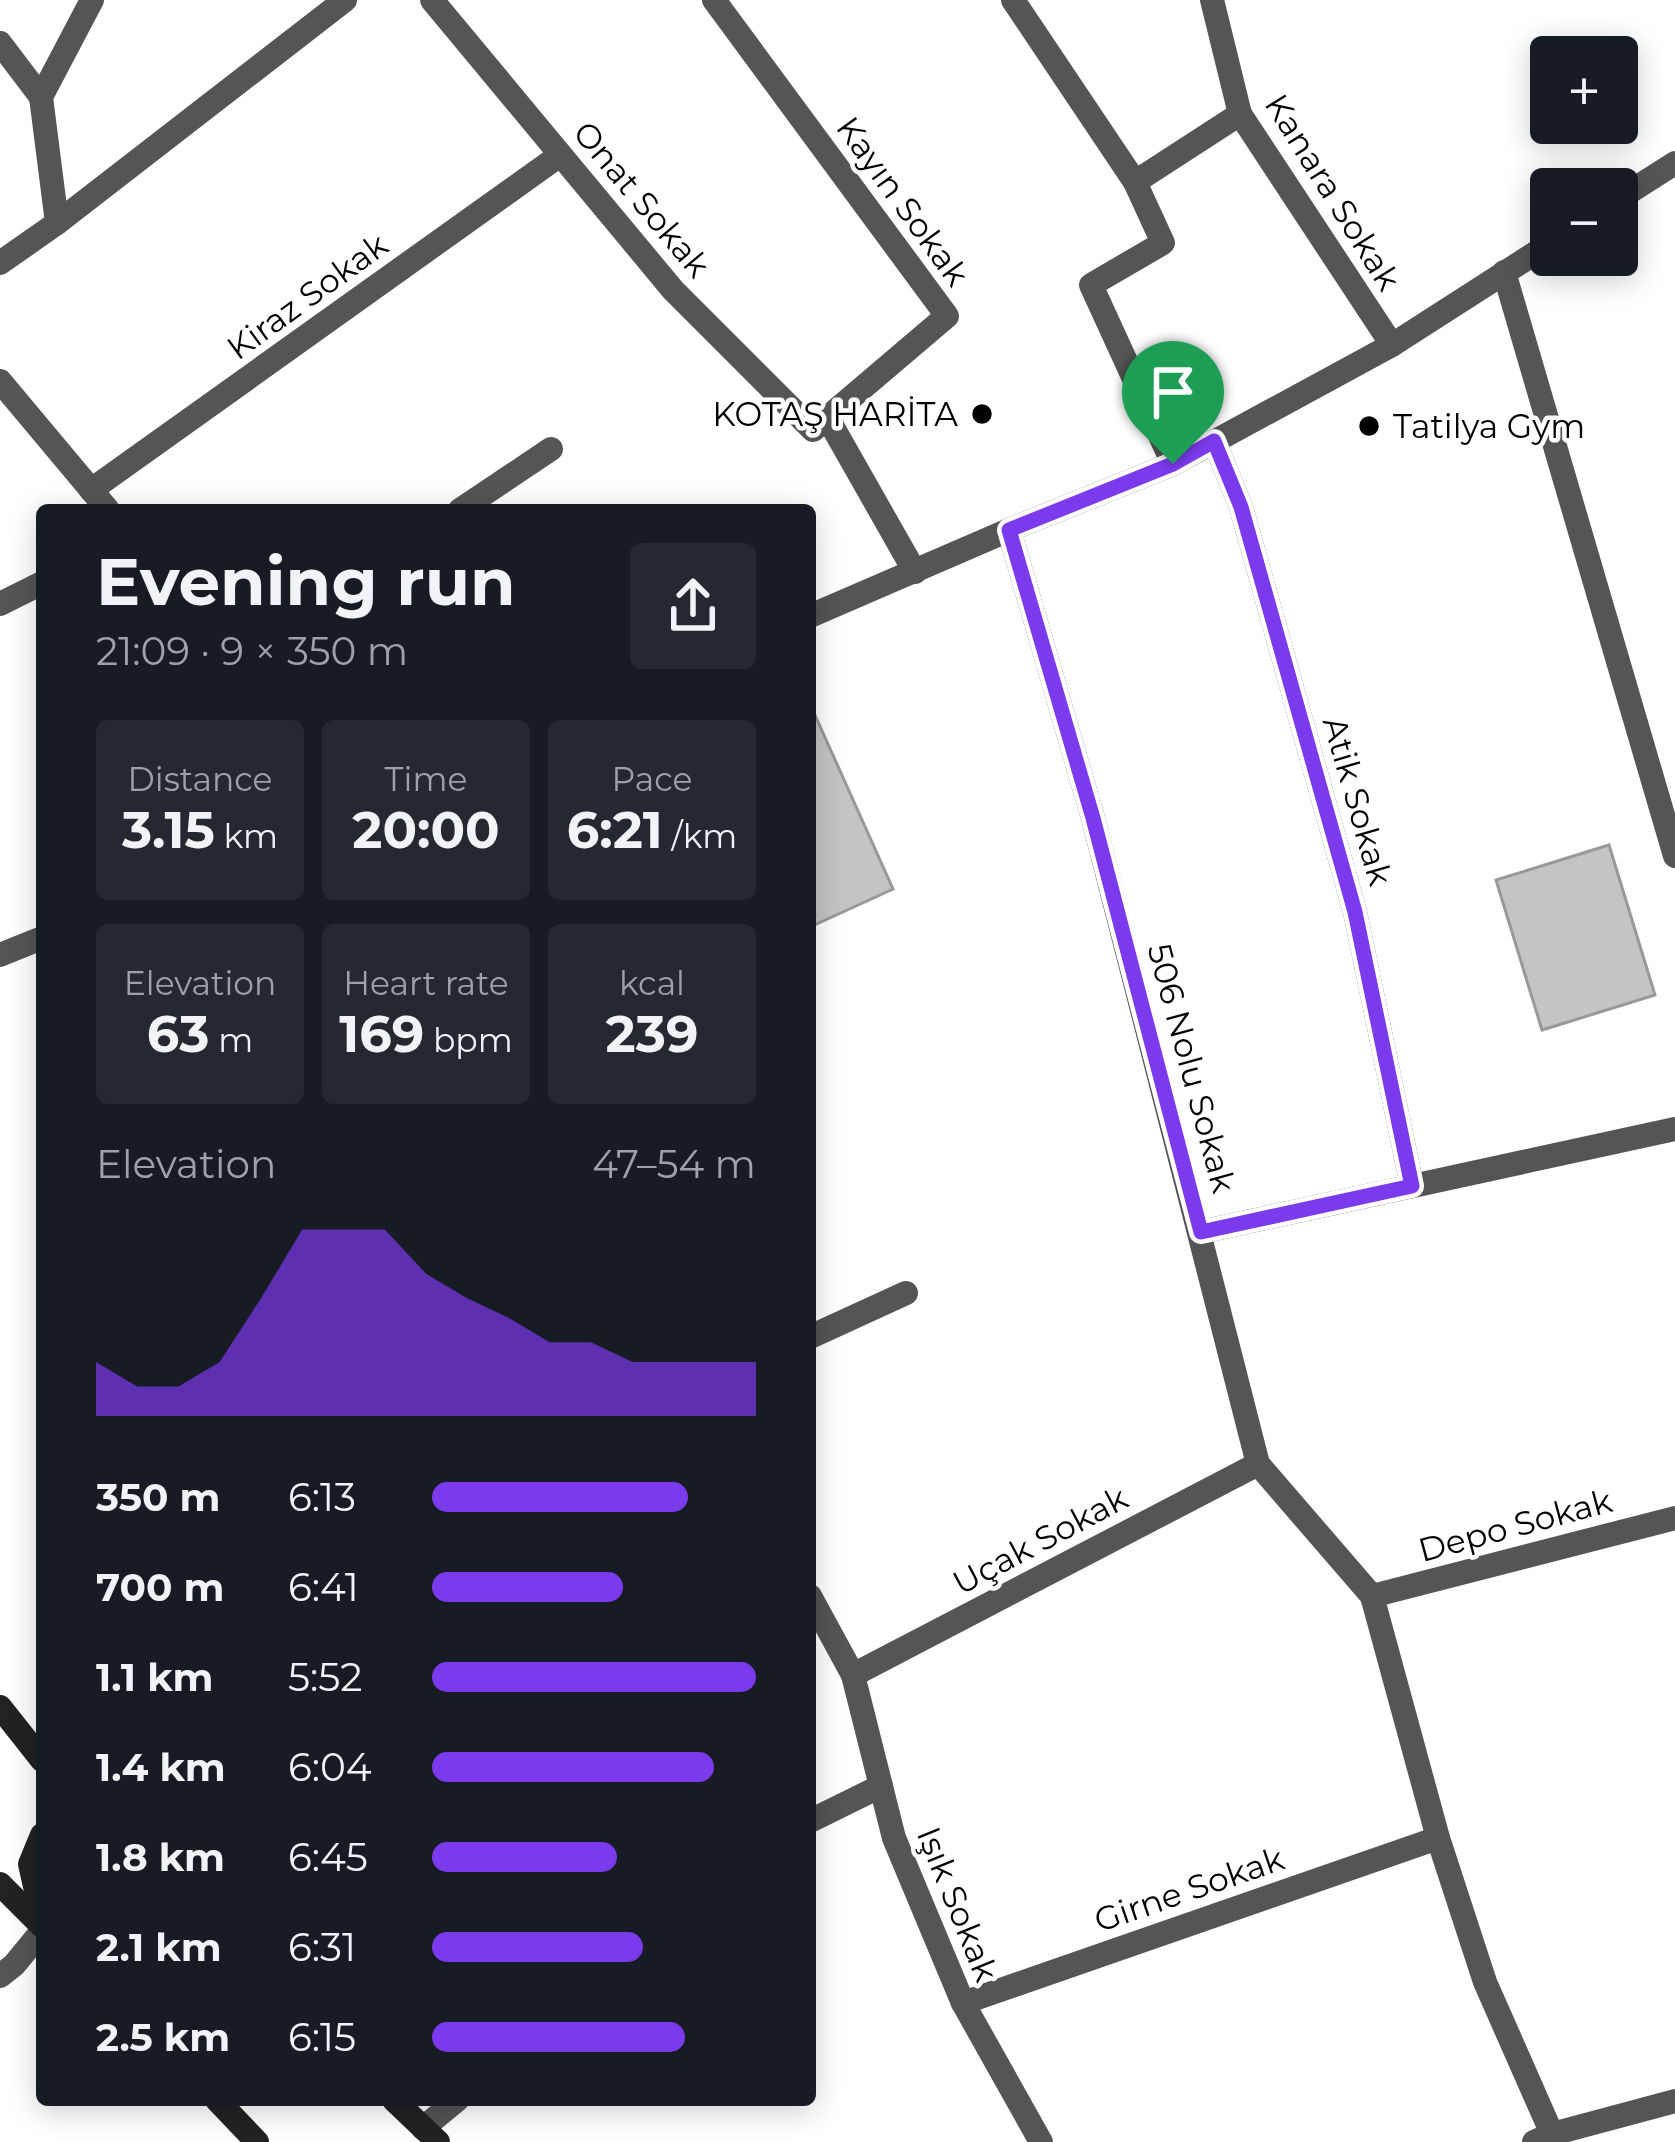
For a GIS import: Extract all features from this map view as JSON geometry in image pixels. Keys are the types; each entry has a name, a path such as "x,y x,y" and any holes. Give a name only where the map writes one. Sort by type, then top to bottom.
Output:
{"main road":[{"path":"0,1706 36,1752"},
{"path":"36,1850 30,1864 36,1894"},
{"path":"0,1884 36,1918"},
{"path":"223,2106 257,2142"},
{"path":"400,2106 430,2135"}],"street":[{"path":"41,97 92,0"},
{"path":"0,263 345,0"},
{"name":"Onat Sokak","path":"432,0 673,290 820,424"},
{"name":"Kayın Sokak","path":"714,0 946,316 820,424"},
{"path":"1013,0 1135,182 1163,243 1091,285 1173,464"},
{"name":"Kanara Sokak","path":"1212,0 1240,114 1392,345"},
{"path":"0,43 41,97 57,223"},
{"path":"1135,182 1240,114"},
{"name":"Kiraz Sokak","path":"99,500 560,154"},
{"path":"1638,187 1675,163"},
{"path":"816,613 1173,464 1392,345 1530,255"},
{"path":"1504,272 1675,856"},
{"path":"0,381 99,500"},
{"path":"820,424 915,572"},
{"name":"Atik Sokak","path":"1214,441 1241,507 1355,912 1412,1186"},
{"path":"469,504 551,449"},
{"name":"506 Nolu Sokak","path":"1009,530 1093,818 1258,1464 1372,1596 1438,1838 1543,2138"},
{"path":"0,604 36,586"},
{"path":"0,956 36,941"},
{"path":"1201,1232 1675,1129"},
{"path":"816,1334 906,1293"},
{"name":"Uçak Sokak","path":"853,1676 1258,1464"},
{"name":"Depo Sokak","path":"1372,1596 1675,1518"},
{"name":"Işık Sokak","path":"816,1607 853,1676 894,1838 963,2003 1041,2142"},
{"path":"816,1818 881,1786"},
{"name":"Girne Sokak","path":"963,2003 1438,1838"},
{"path":"0,1976 14,1965 36,1933"},
{"path":"1543,2138 1675,2101"},
{"path":"430,2135 453,2106"}],"building":[{"path":"816,717 893,889 816,924"},
{"path":"1609,845 1655,995 1542,1030 1496,880"}],"place":[{"name":"KOTAŞ HARİTA","path":"982,414"},
{"name":"Tatilya Gym","path":"1369,426"}],"route":[{"path":"1214,441 1241,507 1355,912 1412,1186 1201,1232 1093,818 1009,530 1173,464 1214,441"}]}
